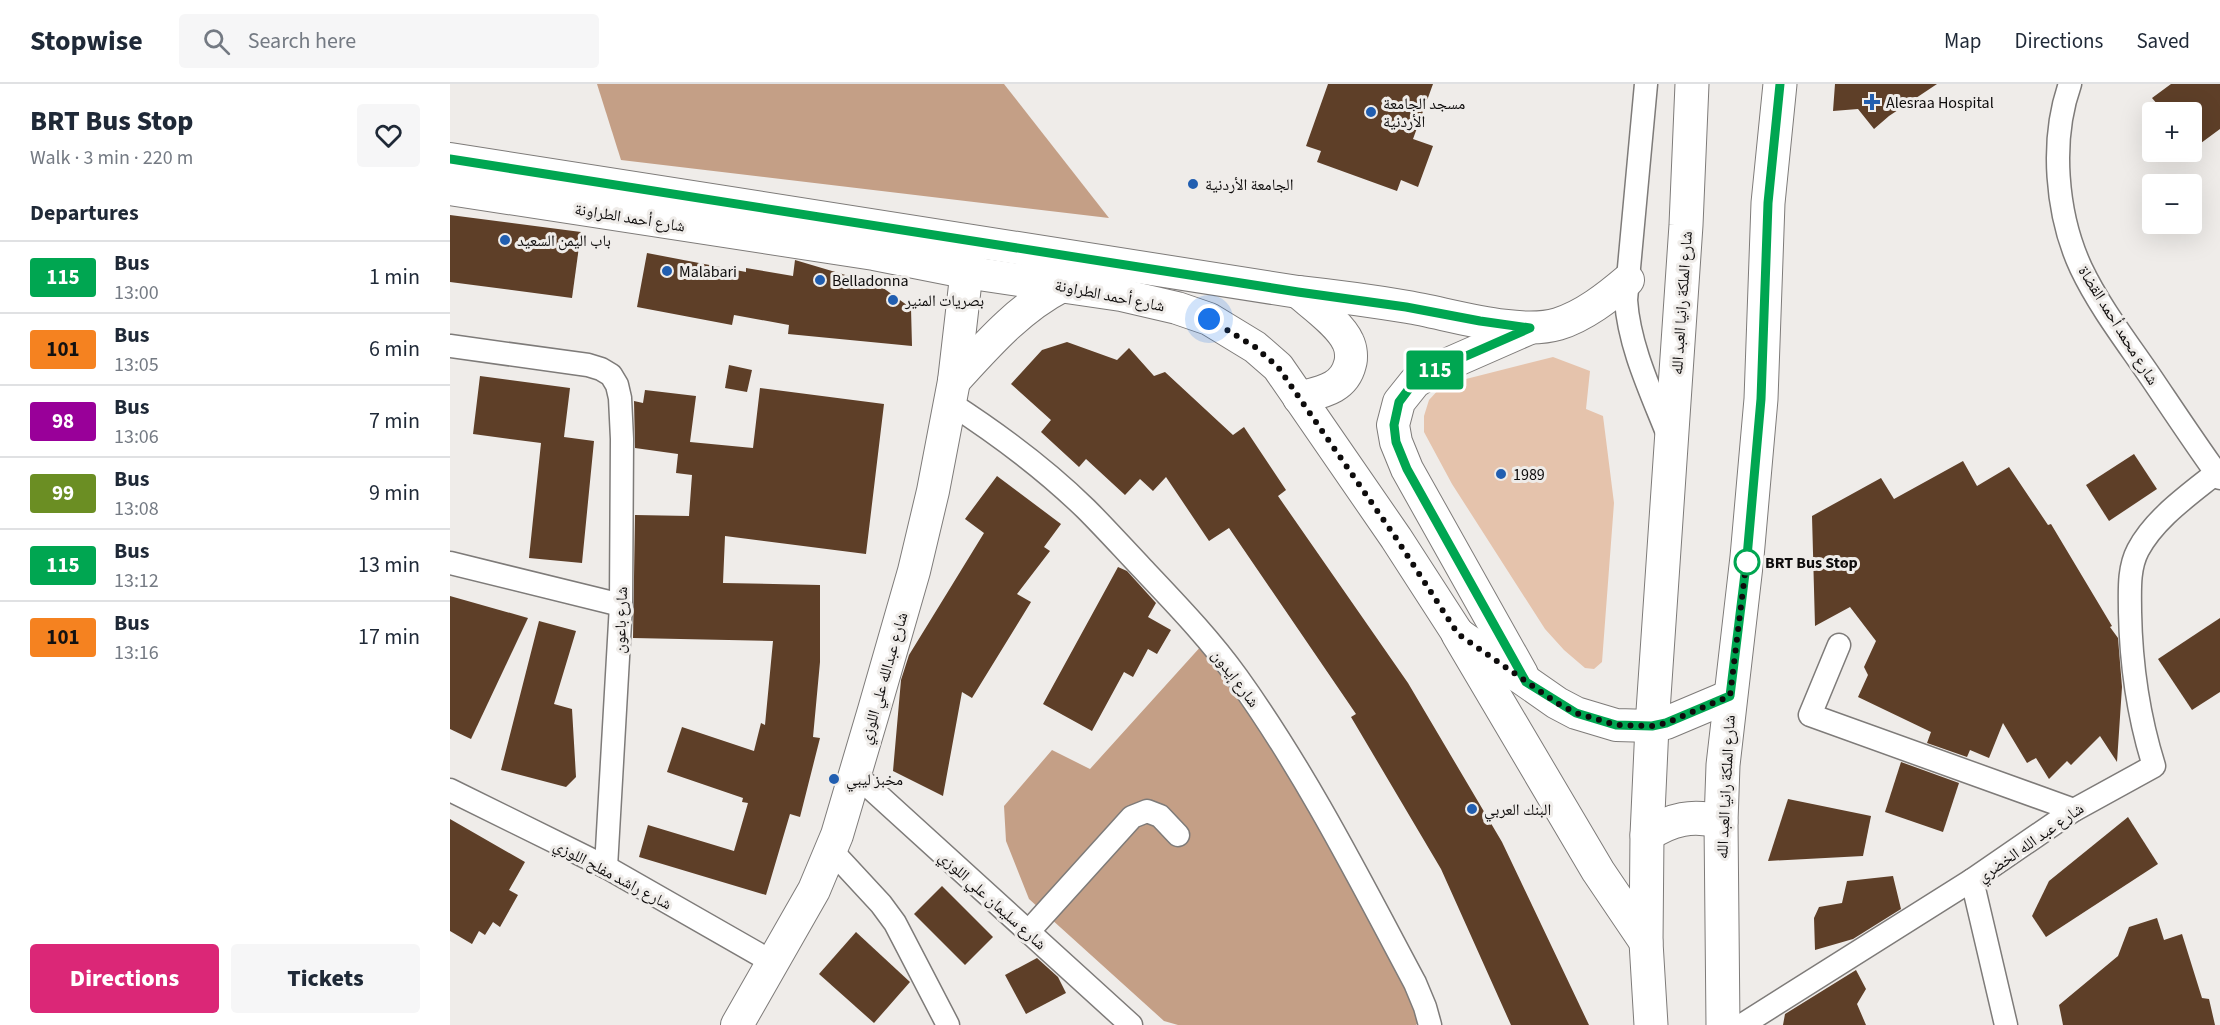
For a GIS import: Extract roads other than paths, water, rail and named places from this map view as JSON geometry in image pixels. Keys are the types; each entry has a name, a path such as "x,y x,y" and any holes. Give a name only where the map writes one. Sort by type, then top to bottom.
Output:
{"main road":[{"name":"شارع الملكة رانيا العبد الله","path":"1651,1025 1646,942 1647,835 1652,726 1686,225 1692,84"},
{"name":"شارع الملكة رانيا العبد الله","path":"1723,1025 1721,822 1723,765 1747,557 1761,399 1768,203 1780,84"},
{"path":"1458,634 1598,871 1646,942"},
{"path":"1647,835 1678,819 1706,818 1721,822"}],"street":[{"path":"1646,84 1628,280 1627,317 1647,383 1672,445"},
{"name":"شارع محمد أحمد القضاة","path":"2070,84 2065,98 2058,138 2058,170 2064,211 2078,260 2101,303 2218,476"},
{"name":"شارع أحمد الطراونة","path":"450,159 1530,328 1558,324 1609,296 1628,280"},
{"name":"شارع أحمد الطراونة","path":"450,189 874,254 965,272 1121,295 1177,308 1209,319 1255,347 1278,367 1396,538 1458,634 1526,682 1576,713 1616,725 1652,726 1666,723 1730,696"},
{"name":"شارع عبدالله علي اللوزي","path":"737,1025 814,890 831,850 855,774 914,571 933,491 952,392 965,272 971,239"},
{"path":"952,392 1016,318 1048,293 1062,286"},
{"path":"1298,292 1349,342 1352,358 1342,382 1327,391 1299,398"},
{"path":"1526,682 1407,469 1396,442 1394,425 1399,402 1414,382 1432,371 1530,328"},
{"name":"شارع باعون","path":"450,346 588,365 610,375 617,385 622,439 621,605 606,867"},
{"name":"شارع إيدون","path":"952,392 1002,438 1038,466 1085,508 1199,629 1236,676 1266,719 1324,818 1415,983 1430,1025"},
{"name":"شارع عبد الله الخضري","path":"2006,1025 1972,880 2074,810 2154,765 2138,705 2133,674 2130,590 2132,564 2151,532 2218,476"},
{"path":"450,563 621,605"},
{"path":"1839,645 1810,715 2074,810"},
{"name":"شارع سليمان علي اللوزي","path":"855,774 1131,1025"},
{"name":"شارع راشد مفلح اللوزي","path":"450,790 606,867 774,963"},
{"path":"1028,932 1132,817 1146,811 1160,816 1178,835"},
{"path":"831,850 881,904 895,923 948,1025"},
{"path":"1742,1025 1972,880"}],"place":[{"name":"Alesraa Hospital","path":"1872,102"},
{"name":"مسجد الجامعة الأردنية","path":"1371,112"},
{"name":"الجامعة الأردنية","path":"1193,184"},
{"name":"باب اليمن السعيد","path":"505,240"},
{"name":"Malabari","path":"667,271"},
{"name":"Belladonna","path":"820,280"},
{"name":"بصريات المنير","path":"893,300"},
{"name":"1989","path":"1501,474"},
{"name":"BRT Bus Stop","path":"1747,562"},
{"name":"مخبز ليبي","path":"834,779"},
{"name":"البنك العربي","path":"1472,809"}]}
